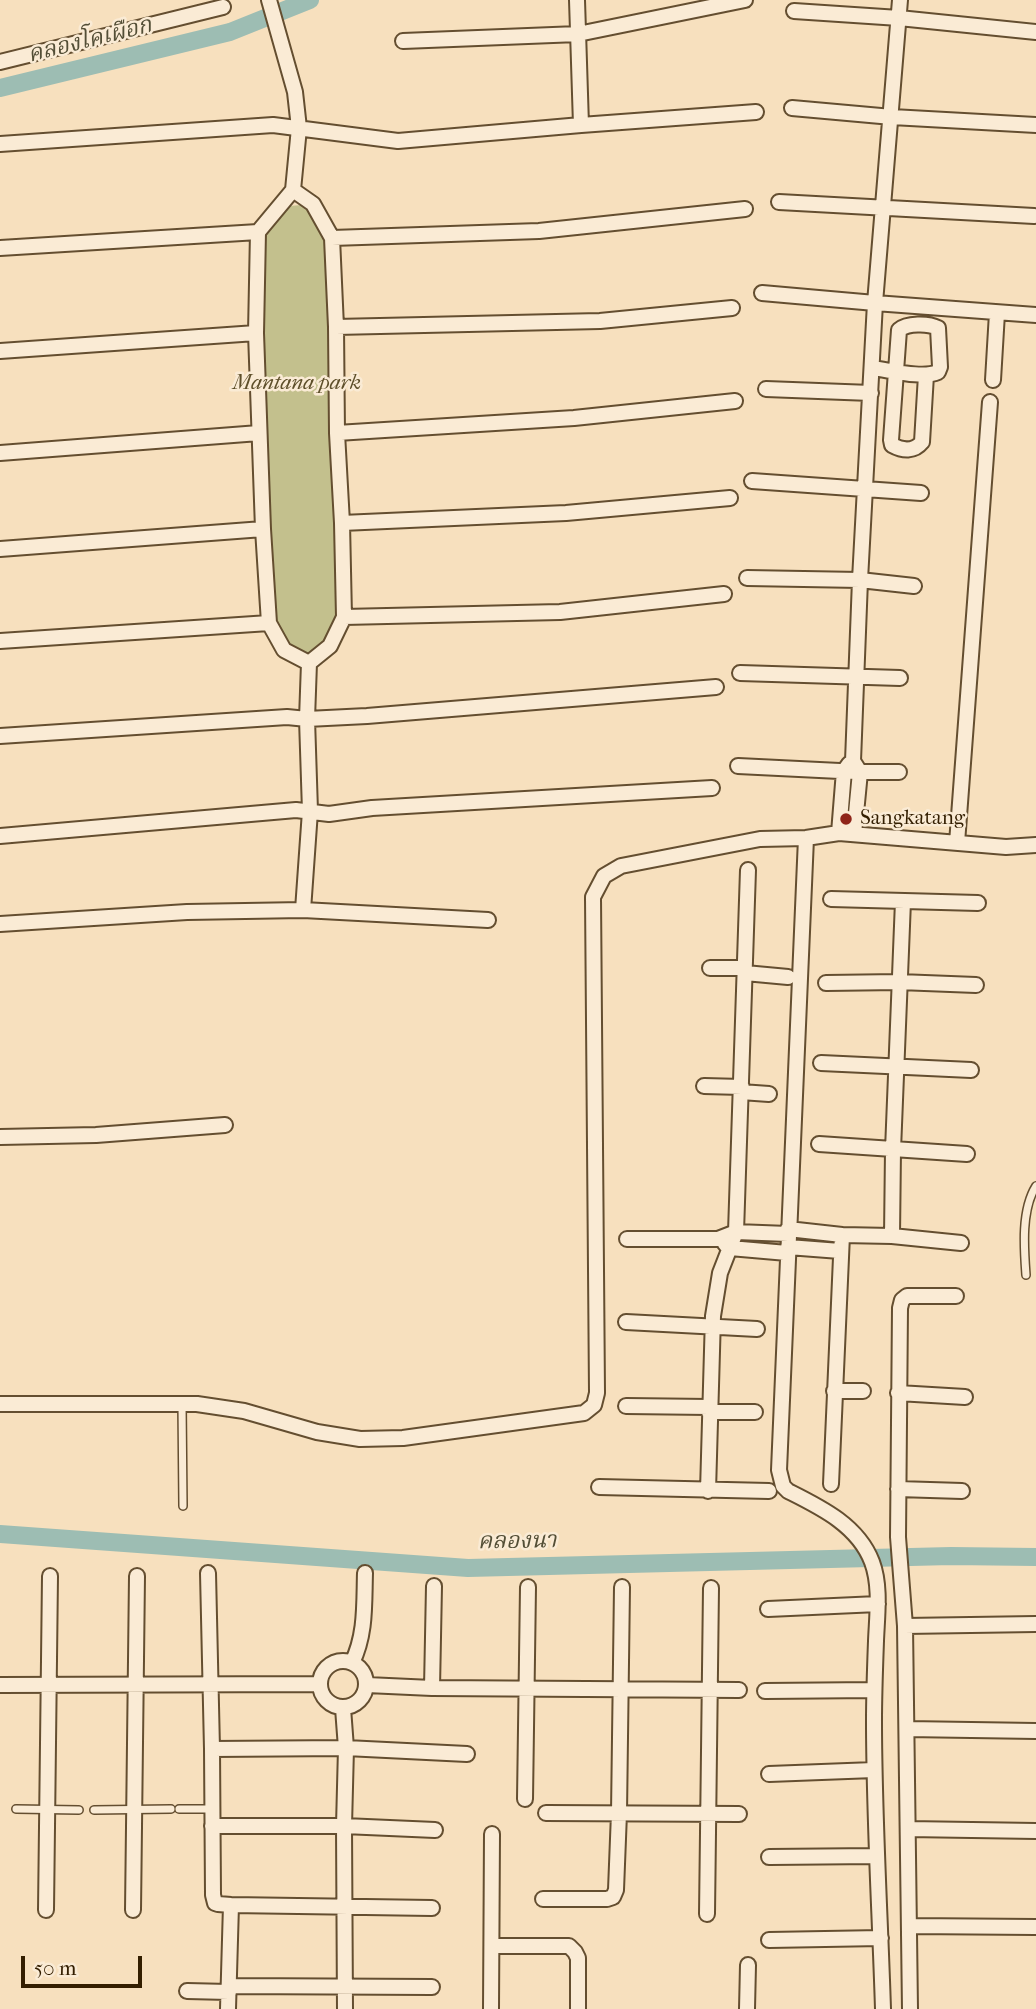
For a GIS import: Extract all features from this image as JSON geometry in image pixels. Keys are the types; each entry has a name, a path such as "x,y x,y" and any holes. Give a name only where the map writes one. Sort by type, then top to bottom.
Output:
{"street":[{"path":"269,0 295,92 299,128 293,190 258,232 256,333 263,529 269,624 284,650 309,663"},
{"path":"577,0 581,125"},
{"path":"403,41 578,34 745,0"},
{"path":"854,834 852,768 875,303 900,0"},
{"path":"0,62 223,7"},
{"path":"794,11 899,18 1036,32"},
{"path":"792,108 1036,125"},
{"path":"0,144 273,125 398,142 757,112"},
{"path":"293,190 313,204 332,238 344,617 330,646 309,663 307,719 310,811 303,910"},
{"path":"779,202 1034,216"},
{"path":"332,238 540,231 746,209"},
{"path":"0,248 258,232"},
{"path":"762,293 1036,314"},
{"path":"336,327 600,321 732,308"},
{"path":"993,380 997,313"},
{"path":"872,368 897,370 926,375 938,372 938,328 905,325 901,327 897,370 891,440 892,445 897,448 909,450 917,448 922,442 926,375"},
{"path":"0,351 256,333"},
{"path":"766,390 871,393"},
{"path":"337,433 574,418 735,401"},
{"path":"957,843 990,402"},
{"path":"0,453 259,433"},
{"path":"752,481 921,493"},
{"path":"342,523 566,513 730,498"},
{"path":"0,549 263,529"},
{"path":"747,578 860,580 914,586"},
{"path":"344,617 560,612 724,594"},
{"path":"0,641 269,624"},
{"path":"740,673 900,678"},
{"path":"0,736 286,717 307,719 716,687"},
{"path":"738,766 852,768 899,772"},
{"path":"839,833 852,768"},
{"path":"0,836 282,811 329,814 372,808 712,788"},
{"path":"0,1404 197,1404 244,1410 317,1432 360,1439 403,1438 584,1413 594,1405 597,1393 593,897 604,876 621,866 760,839 806,838 839,833 1006,847 1036,845"},
{"path":"806,838 779,1471 781,1481 788,1491 835,1517 858,1539 872,1561 877,1584 874,1770 883,2009"},
{"path":"708,1491 713,1326 724,1244 736,1233 748,870"},
{"path":"831,899 978,903"},
{"path":"892,1236 892,1150 903,901"},
{"path":"0,925 187,912 303,910 488,920"},
{"path":"710,968 788,977"},
{"path":"826,983 976,985"},
{"path":"821,1063 971,1070"},
{"path":"704,1086 769,1094"},
{"path":"0,1137 96,1135 225,1125"},
{"path":"819,1144 967,1154"},
{"path":"736,1233 840,1251"},
{"path":"831,1484 842,1235"},
{"path":"627,1239 724,1244 842,1235 892,1236 961,1243"},
{"path":"910,2009 905,1626 898,1537 900,1308 902,1300 907,1296 956,1296"},
{"path":"626,1322 757,1329"},
{"path":"834,1391 863,1391"},
{"path":"898,1393 965,1396"},
{"path":"626,1406 755,1412"},
{"path":"599,1487 769,1491"},
{"path":"898,1489 962,1491"},
{"path":"208,1573 213,1899 218,1905 432,1908"},
{"path":"352,1663 360,1648 363,1633 365,1573"},
{"path":"46,1910 50,1576"},
{"path":"132,1910 137,1576"},
{"path":"432,1688 434,1586"},
{"path":"525,1799 528,1587"},
{"path":"543,1899 607,1899 613,1897 616,1890 620,1813 622,1587"},
{"path":"707,1914 711,1588"},
{"path":"768,1609 878,1604"},
{"path":"905,1626 1036,1624"},
{"path":"344,1661 360,1668 366,1685 365,1693 359,1701 343,1708 327,1701 320,1684 327,1668 344,1661"},
{"path":"0,1685 320,1684"},
{"path":"366,1685 432,1688 739,1690"},
{"path":"765,1691 874,1690"},
{"path":"343,1708 346,1748 345,2009"},
{"path":"907,1729 1036,1731"},
{"path":"212,1749 346,1748 467,1754"},
{"path":"769,1774 874,1770"},
{"path":"545,1813 739,1814"},
{"path":"212,1826 344,1826 435,1830"},
{"path":"908,1829 1036,1831"},
{"path":"491,2009 492,1834"},
{"path":"769,1857 876,1856"},
{"path":"228,2009 231,1905"},
{"path":"909,1926 1036,1927"},
{"path":"769,1940 881,1938"},
{"path":"492,1946 569,1946 578,1958 578,2009"},
{"path":"747,2009 748,1965"},
{"path":"187,1991 432,1987"}],"lane":[{"path":"1026,1275 1024,1241 1030,1197 1036,1186"},
{"path":"182,1404 183,1506"},
{"path":"94,1810 212,1808"},
{"path":"16,1809 79,1810"}],"green space":[{"name":"Mantana park","path":"313,204 332,238 339,618 330,646 303,659 269,623 258,232 278,207"}],"waterway":[{"name":"คลองโคเผือก","path":"0,88 230,32 310,0"},
{"name":"คลองนา","path":"0,1534 468,1568 951,1556 1036,1557"}],"place":[{"name":"Sangkatang","path":"846,819"}]}
